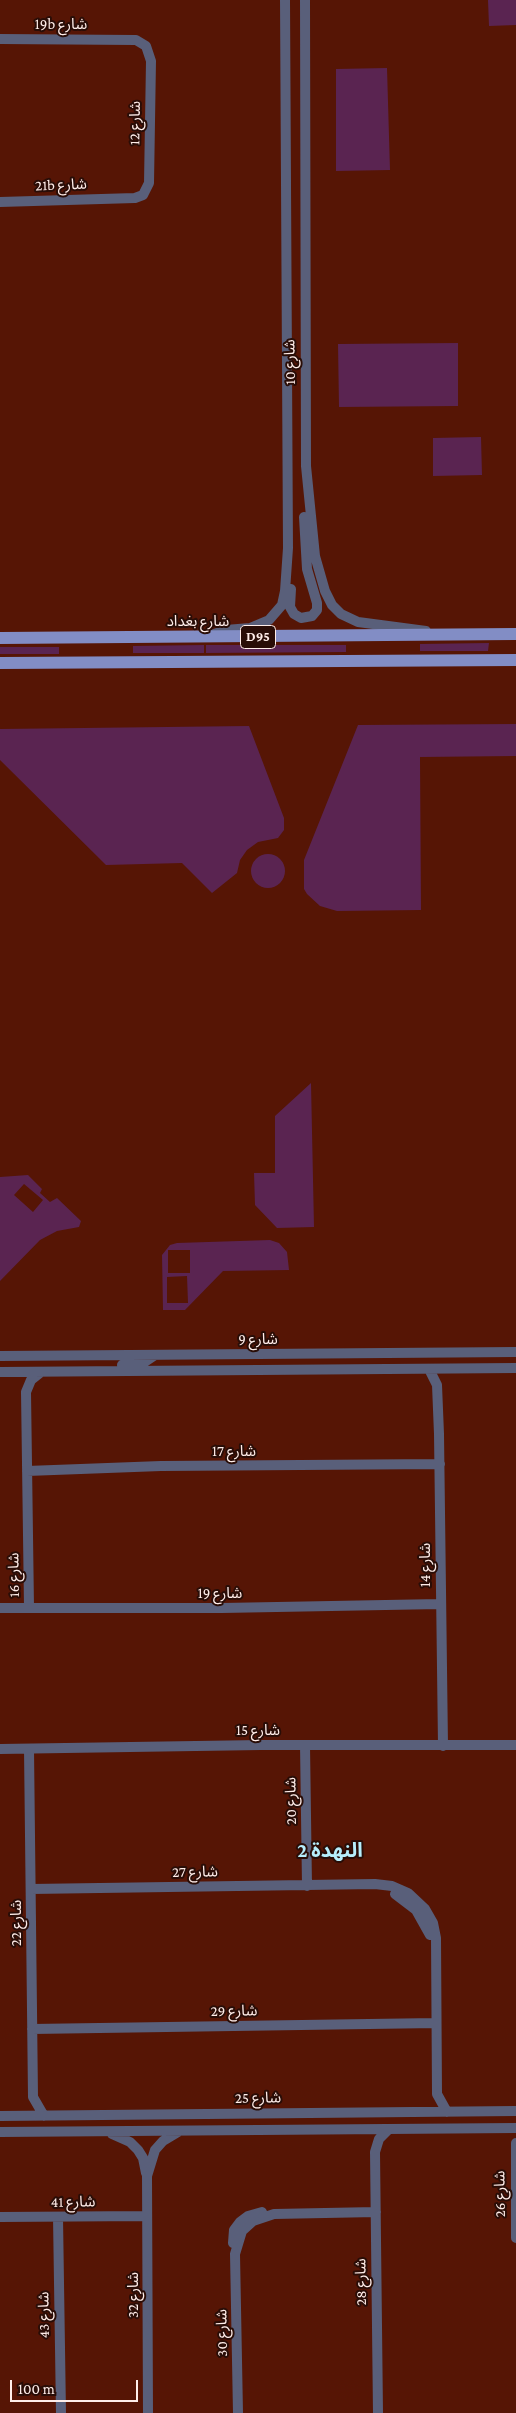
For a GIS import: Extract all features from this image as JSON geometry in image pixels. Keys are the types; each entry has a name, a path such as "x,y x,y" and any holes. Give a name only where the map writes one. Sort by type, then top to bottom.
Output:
{"main road":[{"name":"شارع بغداد","path":"0,638 516,634"},
{"name":"D95","path":"0,663 516,660"}],"street":[{"name":"شارع 10","path":"208,637 226,630 256,626 274,616 284,598 288,548 285,0"},
{"name":"شارع 10","path":"305,0 306,466 315,556 322,584 332,606 341,614 358,622 413,628 439,636"},
{"name":"19b شارع","path":"0,40 122,39 140,50 150,68"},
{"name":"شارع 12","path":"149,178 150,68"},
{"name":"21b شارع","path":"0,202 123,197 140,190 149,178"},
{"path":"288,548 290,607 297,617 308,618 314,614 318,606 308,577 305,547 304,493 306,466"},
{"name":"شارع 9","path":"0,1356 516,1352"},
{"path":"94,1372 113,1366 143,1363 155,1355"},
{"name":"شارع 9","path":"0,1372 516,1368"},
{"name":"شارع 14","path":"429,1369 437,1385 440,1464 443,1746"},
{"path":"437,1385 446,1369"},
{"name":"شارع 16","path":"14,1372 20,1379 26,1392 29,1607"},
{"path":"26,1392 31,1380 41,1372"},
{"name":"شارع 17","path":"28,1471 161,1466 440,1464"},
{"name":"شارع 19","path":"0,1608 222,1608 440,1604"},
{"name":"شارع 15","path":"0,1749 305,1745 516,1745"},
{"name":"شارع 20","path":"305,1745 307,1886"},
{"name":"شارع 22","path":"30,1748 33,2096 44,2116"},
{"name":"شارع 27","path":"31,1889 360,1885 391,1892 411,1904 428,1929 436,1963 437,2094 428,2112"},
{"name":"شارع 29","path":"32,2029 436,2023"},
{"path":"437,2094 448,2112"},
{"path":"20,2116 33,2096"},
{"name":"شارع 25","path":"0,2116 516,2111"},
{"name":"شارع 26","path":"501,2128 515,2146 516,2238"},
{"path":"0,2132 516,2128"},
{"path":"360,2129 370,2139 375,2152"},
{"path":"375,2152 379,2139 389,2129"},
{"name":"شارع 32","path":"147,2176 151,2159 158,2146 168,2137 181,2131"},
{"name":"شارع 32","path":"106,2132 135,2146 143,2158 147,2176 148,2413"},
{"name":"شارع 28","path":"375,2152 378,2413"},
{"name":"شارع 30","path":"238,2413 236,2254 239,2237 247,2225 260,2218 274,2214 376,2212"},
{"name":"شارع 41","path":"0,2217 147,2216"},
{"name":"شارع 43","path":"58,2217 60,2413"}],"shaded area":[{"path":"488,0 516,0 516,25 489,26"},
{"path":"387,68 390,170 336,171 336,69"},
{"path":"458,343 458,406 339,407 338,344"},
{"path":"481,437 482,475 433,476 433,438"},
{"path":"489,643 488,651 420,651 420,644"},
{"path":"204,645 204,653 133,653 133,646"},
{"path":"206,645 346,645 346,652 206,653"},
{"path":"0,647 59,647 59,654 0,654"},
{"path":"516,724 516,756 420,757 421,910 337,911 320,906 307,894 304,889 304,860 358,725"},
{"path":"249,726 284,818 284,830 278,838 258,842 247,850 240,860 237,873 212,893 182,863 106,865 0,760 0,729"},
{"path":"268,854 280,859 285,871 280,883 268,888 256,883 251,871 256,859"},
{"path":"311,1083 314,1227 277,1228 255,1205 254,1173 275,1173 275,1116"},
{"path":"28,1175 42,1189 40,1193 50,1202 57,1198 81,1221 79,1227 57,1231 40,1240 0,1281 0,1177","holes":["24,1184 43,1200 33,1212 14,1195"]},
{"path":"270,1240 279,1243 287,1252 289,1270 223,1271 185,1310 163,1310 162,1255 170,1245 177,1243","holes":["168,1250 190,1250 190,1273 168,1273","187,1276 188,1303 167,1303 167,1277"]}],"district":[{"name":"النهدة 2","path":"330,1851"}]}
